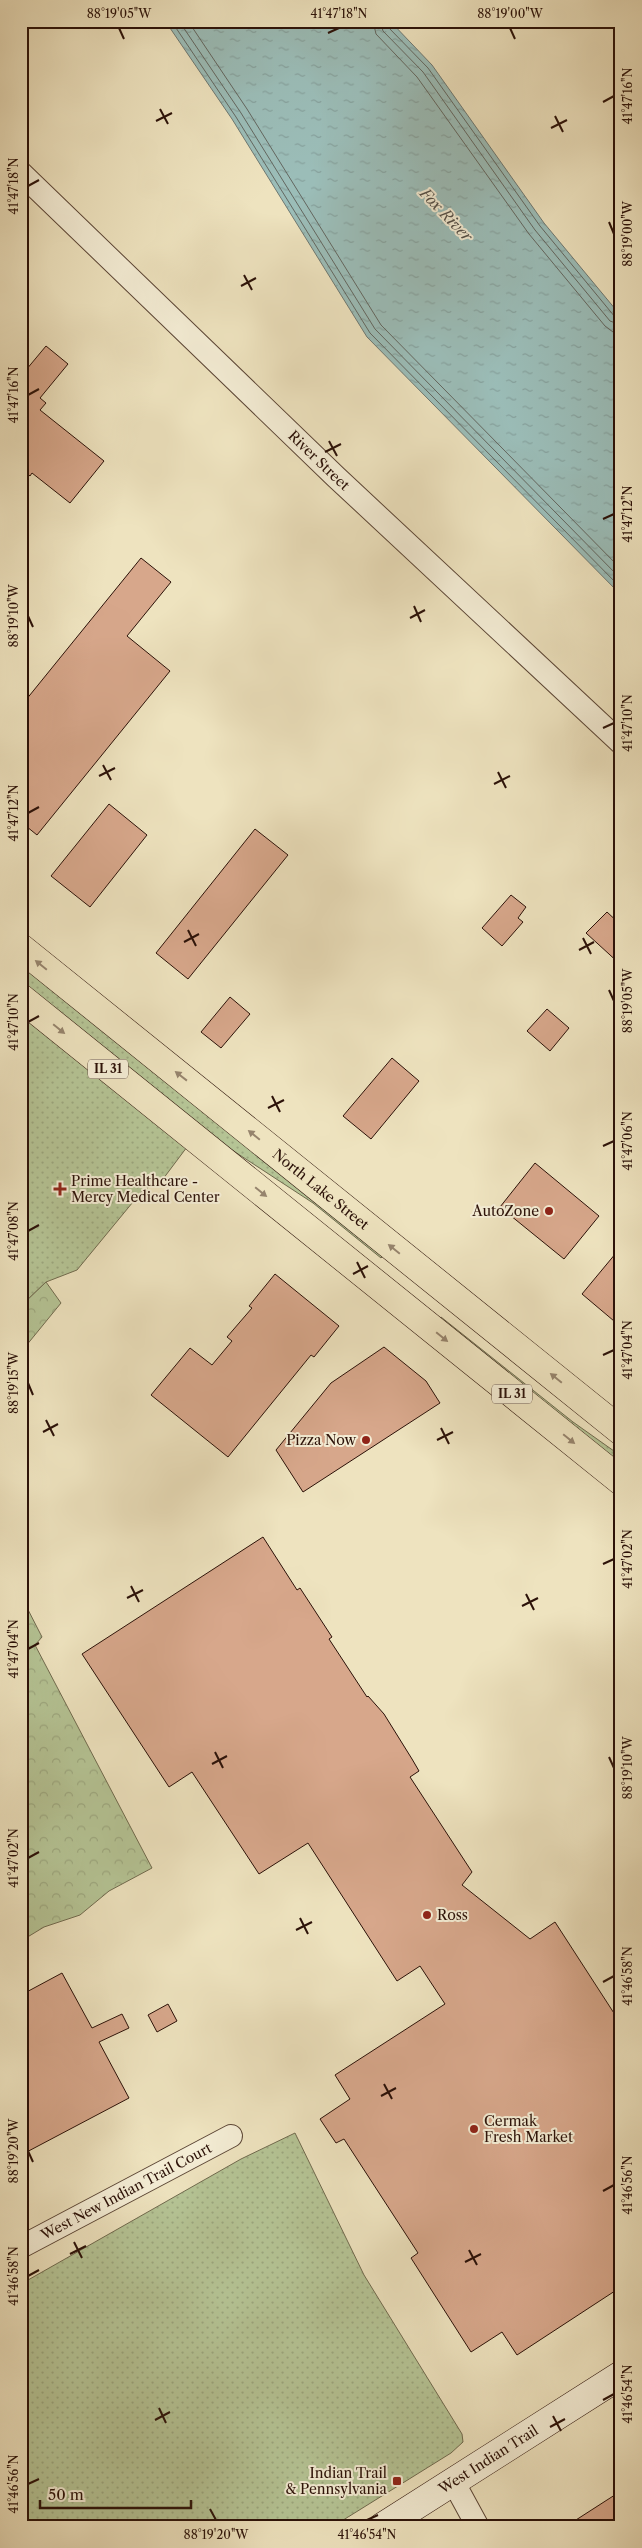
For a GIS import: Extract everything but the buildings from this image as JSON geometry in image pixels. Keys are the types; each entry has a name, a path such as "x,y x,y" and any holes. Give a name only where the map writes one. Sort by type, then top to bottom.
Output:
{"main road":[{"name":"North Lake Street","path":"21,948 621,1431"},
{"name":"IL 31","path":"21,998 621,1481"},
{"name":"West Indian Trail","path":"382,2527 621,2375"}],"street":[{"name":"River Street","path":"21,173 329,470 621,743"},
{"name":"West New Indian Trail Court","path":"21,2247 231,2136"},
{"path":"454,2482 478,2527"}],"green space":[{"path":"21,964 384,1255 381,1258 313,1203 203,1131 21,983"},
{"name":"Prime Healthcare - Mercy Medical Center","path":"21,1011 187,1147 163,1179 142,1191 77,1270 46,1282 21,1306"},
{"path":"46,1282 61,1303 21,1352 21,1306"},
{"path":"441,1317 573,1422 621,1456 621,1466 439,1319"},
{"path":"21,1596 42,1637 35,1645 152,1868 109,1891 80,1915 44,1927 21,1941"},
{"path":"295,2133 364,2275 462,2434 463,2442 451,2453 332,2527 21,2527 21,2284 241,2159"}],"water":[{"name":"Fox River","path":"152,21 390,21 432,65 544,223 621,316 621,595 367,337 232,119 170,28"}],"place":[{"name":"Prime Healthcare - Mercy Medical Center","path":"60,1189"},
{"name":"AutoZone","path":"549,1211"},
{"name":"Pizza Now","path":"366,1440"},
{"name":"Ross","path":"427,1915"},
{"name":"Cermak Fresh Market","path":"474,2129"},
{"name":"Indian Trail & Pennsylvania","path":"397,2481"}]}
